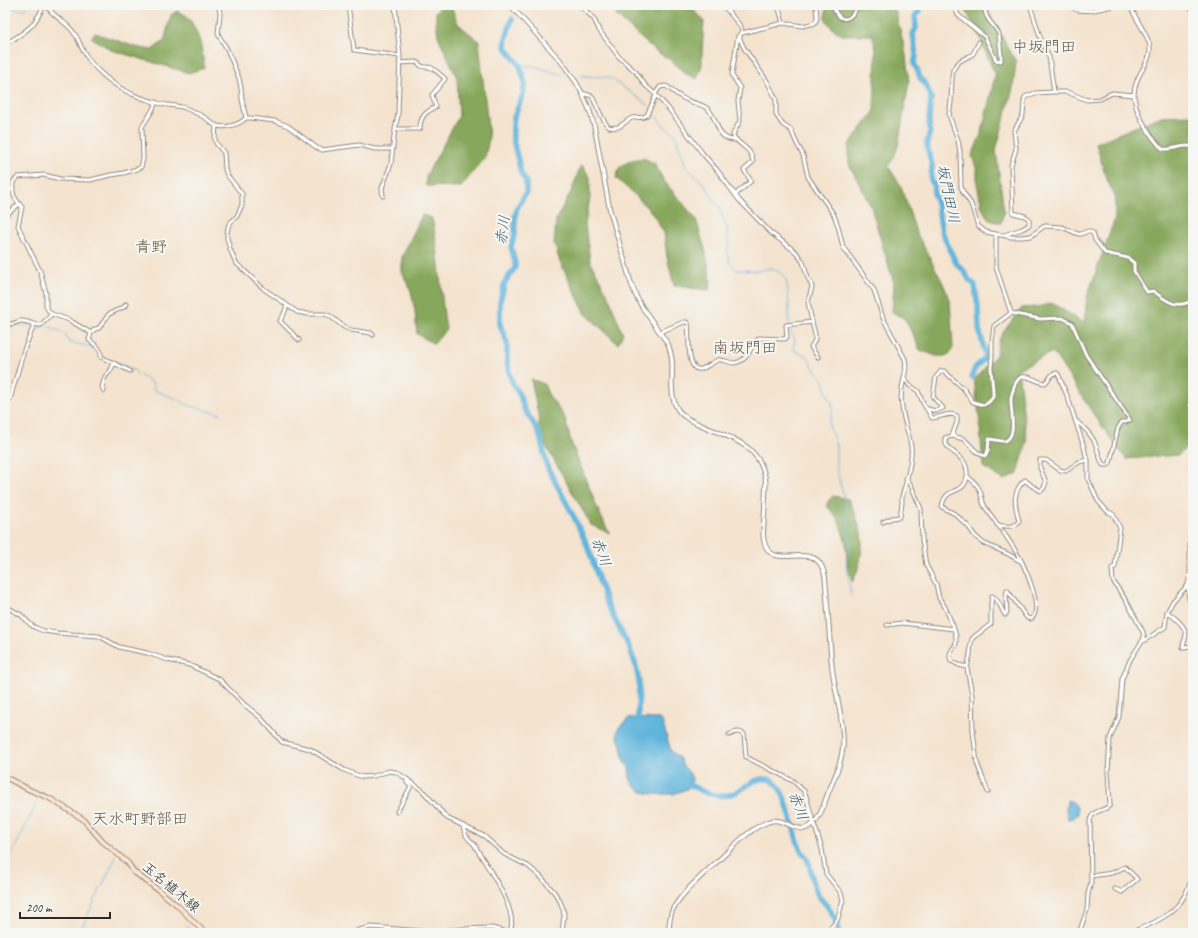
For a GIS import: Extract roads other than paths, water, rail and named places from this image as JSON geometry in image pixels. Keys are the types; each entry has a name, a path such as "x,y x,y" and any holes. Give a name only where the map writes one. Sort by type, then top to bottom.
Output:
{"main road":[{"name":"玉名植木線","path":"5,777 49,798 83,819 102,840 128,863 139,877 177,904 205,933"}],"street":[{"path":"5,44 34,24 45,5 52,13 70,27 84,53 102,74 113,83 132,94 156,102 185,108 206,118 216,126 237,124 246,118 282,123 322,150 359,145 392,149"},
{"path":"219,5 220,14 218,34 227,49 239,78 246,118"},
{"path":"348,5 354,50 400,56"},
{"path":"383,196 382,188 391,164 398,114 400,56 395,5"},
{"path":"510,5 560,60 576,82 589,109 594,125 613,223 631,283 642,307 668,344 671,351 672,392 678,409 690,420 748,447 761,463 766,484 763,536 766,547 769,551 778,556 784,557 802,555 813,558 818,560 824,569 827,591 832,670 843,744 835,776 818,818 809,827 802,829 794,828 775,820 770,821 750,832 705,873 679,900 672,911 669,933"},
{"path":"580,5 594,19 599,30 619,57 636,72 645,85 656,94 668,108 703,154 718,170 739,200 772,233 800,257 812,284 808,302 815,339 811,347 818,357"},
{"path":"723,5 741,27 740,38 744,48 767,81 776,99 776,115 784,125 791,130 796,144 803,155 808,177 834,215 843,247 874,290 883,318 905,359 906,371 903,383 902,408 911,445 912,459 902,497 900,517 892,518 883,522"},
{"path":"778,5 783,23"},
{"path":"735,195 751,181 744,170 753,162 752,157 745,146 733,135 740,121 738,101 740,88 733,77 732,69 736,57 737,40 741,33 783,23 803,26 815,23 817,18 816,5"},
{"path":"832,5 842,19 852,15 858,5"},
{"path":"958,5 956,10 958,15 985,37 996,60 1001,61 999,34 988,20 985,5"},
{"path":"1030,5 1048,57 1054,92"},
{"path":"1068,5 1075,10 1082,11 1116,5"},
{"path":"1130,5 1150,45 1148,59 1138,78 1134,96 1141,118 1153,139 1159,146 1166,150 1184,145 1193,147"},
{"path":"1186,5 1193,10"},
{"path":"979,42 973,54 960,60 953,70 950,115 958,140 960,152 961,187 973,208 978,226 986,232 1011,237 1030,236 1045,226 1062,227 1078,234 1089,231 1093,233 1095,240 1105,253 1130,259 1134,263 1134,270 1147,292 1153,291 1172,304 1183,305 1193,300"},
{"path":"395,129 420,129 422,117 429,110 436,107 432,95 445,79 442,75 431,68 424,68 417,62 399,63"},
{"path":"582,93 592,96 608,127 610,128 619,127 631,118 642,118 647,116 660,87 666,86 687,101 705,106 709,110 718,129 724,137 737,140"},
{"path":"1004,235 1029,225 1029,219 1025,216 1013,213 1010,179 1010,165 1016,149 1014,131 1023,115 1025,97 1035,93 1054,92 1066,92 1087,100 1100,99 1112,94 1134,96"},
{"path":"91,333 68,320 52,314 48,310 46,306 46,293 40,271 18,226 22,207 15,200 13,182 18,177 44,175 60,178 90,180 137,169 141,166 143,159 142,127 156,102"},
{"path":"216,126 215,139 216,143 224,152 225,169 227,175 242,194 243,199 237,216 229,224 227,238 230,249 239,266 264,289 300,313 325,314 344,327 351,330 371,333 373,335"},
{"path":"5,190 13,189"},
{"path":"5,216 19,204"},
{"path":"996,235 996,267 1011,313"},
{"path":"126,304 124,307 109,314 99,328 95,329 91,333 89,340 100,348 102,356 105,359 130,371"},
{"path":"286,305 284,314 280,321 299,340"},
{"path":"928,409 936,411 943,408 934,397 936,377 940,371 944,371 964,389 973,402 984,406 989,402 993,391 991,368 994,326 1011,313 1040,319 1062,318 1072,323 1086,355 1130,420 1122,422 1118,428 1110,463 1108,465 1103,465 1090,434 1075,420"},
{"path":"5,323 11,325 20,321 25,321 34,325 41,325 52,314"},
{"path":"660,332 684,322 688,323 689,355 694,367 698,369 721,359 733,363 744,359 759,338 782,339 787,337 786,325 812,322"},
{"path":"5,401 10,399 24,350 34,325"},
{"path":"104,391 102,387 105,377 111,370 114,363"},
{"path":"1022,562 983,543 955,514 942,507 943,501 948,493 961,488 964,485 967,476 965,463 960,456 946,446 945,438 952,436 964,439 977,452 986,456 989,439 1005,441 1009,438 1012,430 1011,398 1015,384 1018,380 1028,376 1045,383 1053,374 1057,373 1068,398 1088,460 1088,479 1098,501 1103,507 1113,514 1120,528 1115,567 1112,568 1113,581 1144,632 1144,638 1133,655 1122,679 1119,717 1110,738 1108,772 1110,805 1107,808 1095,812 1091,816 1091,882 1088,894 1087,910 1079,933"},
{"path":"904,379 909,385 918,391 932,418 938,418 949,414 954,414 957,416 957,422 952,436"},
{"path":"1190,406 1193,412"},
{"path":"997,525 1013,527 1018,524 1016,493 1025,480 1032,486 1042,491 1044,488 1046,482 1040,468 1040,460 1046,460 1060,470 1066,471 1079,462 1088,460"},
{"path":"967,476 980,490 982,503 1016,550 1032,586 1036,604 1036,613 1034,617 1031,619 1028,618 1007,590 1007,612 1005,615 1002,612 996,598 992,596 992,624 972,639 967,667 972,695 973,731 977,763 988,792"},
{"path":"906,478 911,485 921,509 922,540 926,565 936,584 939,598 947,611 954,629 956,644 950,652 950,657 951,660 959,665 967,667"},
{"path":"1193,527 1190,544 1190,574 1188,585 1189,600 1193,606"},
{"path":"1142,642 1165,627 1167,612 1173,601 1188,585 1193,584"},
{"path":"5,606 21,615 31,625 44,631 56,634 99,636 118,647 147,652 168,660 189,665 219,679 245,706 262,720 282,742 310,749 344,770 362,777 374,776 385,772 396,772 422,790 447,818 484,836 504,854 528,866 541,877 560,901 564,915 562,933"},
{"path":"1167,612 1177,620 1186,633 1183,647 1193,646"},
{"path":"887,625 902,623 954,629"},
{"path":"729,735 738,732 744,734 746,757 793,782 804,791 822,849 826,874 841,893 843,900 836,922 825,933"},
{"path":"397,812 411,786 407,783 407,779"},
{"path":"354,933 371,927 434,932 492,928 509,933 512,927 506,898 498,882 474,844 469,841 463,833 462,826"},
{"path":"1091,876 1112,873 1125,867 1137,879 1122,892 1115,889"},
{"path":"1112,933 1126,933 1133,931 1153,922 1173,910 1182,899 1193,875"}],"water":[{"path":"629,718 659,719 662,721 671,751 681,760 682,765 691,776 692,780 687,789 673,794 652,794 642,792 634,786 630,778 629,768 623,757 617,733 619,727"},
{"path":"1068,800 1076,805 1078,814 1073,818 1068,819 1066,804"}],"waterway":[{"path":"10,5 22,10 28,5"},
{"name":"坂門田川","path":"919,5 920,11 915,17 916,28 913,34 916,56 914,64 931,97 929,119 930,131 927,143 932,166 931,180 934,185 934,194 942,232 956,263 964,271 969,280 975,285 979,329 986,356 976,367 972,377"},
{"name":"赤川","path":"512,19 505,46 520,66 525,83 523,95 514,117 513,139 521,173 526,182 526,193 517,208 515,216 515,234 511,247 515,268 505,282 500,302 500,325 507,342 507,361 512,382 520,396 524,409 540,436 547,466 587,545 607,604 629,647 635,663 639,681 638,720 640,725"},
{"path":"520,66 533,66 563,75"},
{"path":"581,76 606,77 612,79 648,105"},
{"path":"651,110 665,127 675,134 686,167 705,185 716,204 719,206 727,229 729,245 727,251 730,264 736,270 757,271 772,268 785,278 788,293 789,323"},
{"path":"5,344 7,332 10,328 19,325 31,326"},
{"path":"35,328 49,326 65,334 69,343 90,347 100,355"},
{"path":"790,326 790,330 795,340 793,350 807,356 814,369 824,380 827,394 832,403 833,409 829,425 836,445 836,467 848,516 850,541 846,565 851,595"},
{"path":"115,362 135,371"},
{"path":"136,373 152,383 154,390 179,400 187,405 221,414"},
{"name":"赤川","path":"684,781 704,792 718,795 733,794 760,779 768,779 774,782 780,789 788,808 799,846 807,859 817,893 831,912 839,933"},
{"path":"5,868 36,805"},
{"path":"81,929 116,857"},
{"path":"184,933 188,925"}],"district":[{"name":"中坂門田","path":"1044,47"},
{"name":"青野","path":"151,247"},
{"name":"南坂門田","path":"745,348"},
{"name":"天水町野部田","path":"140,819"}]}
